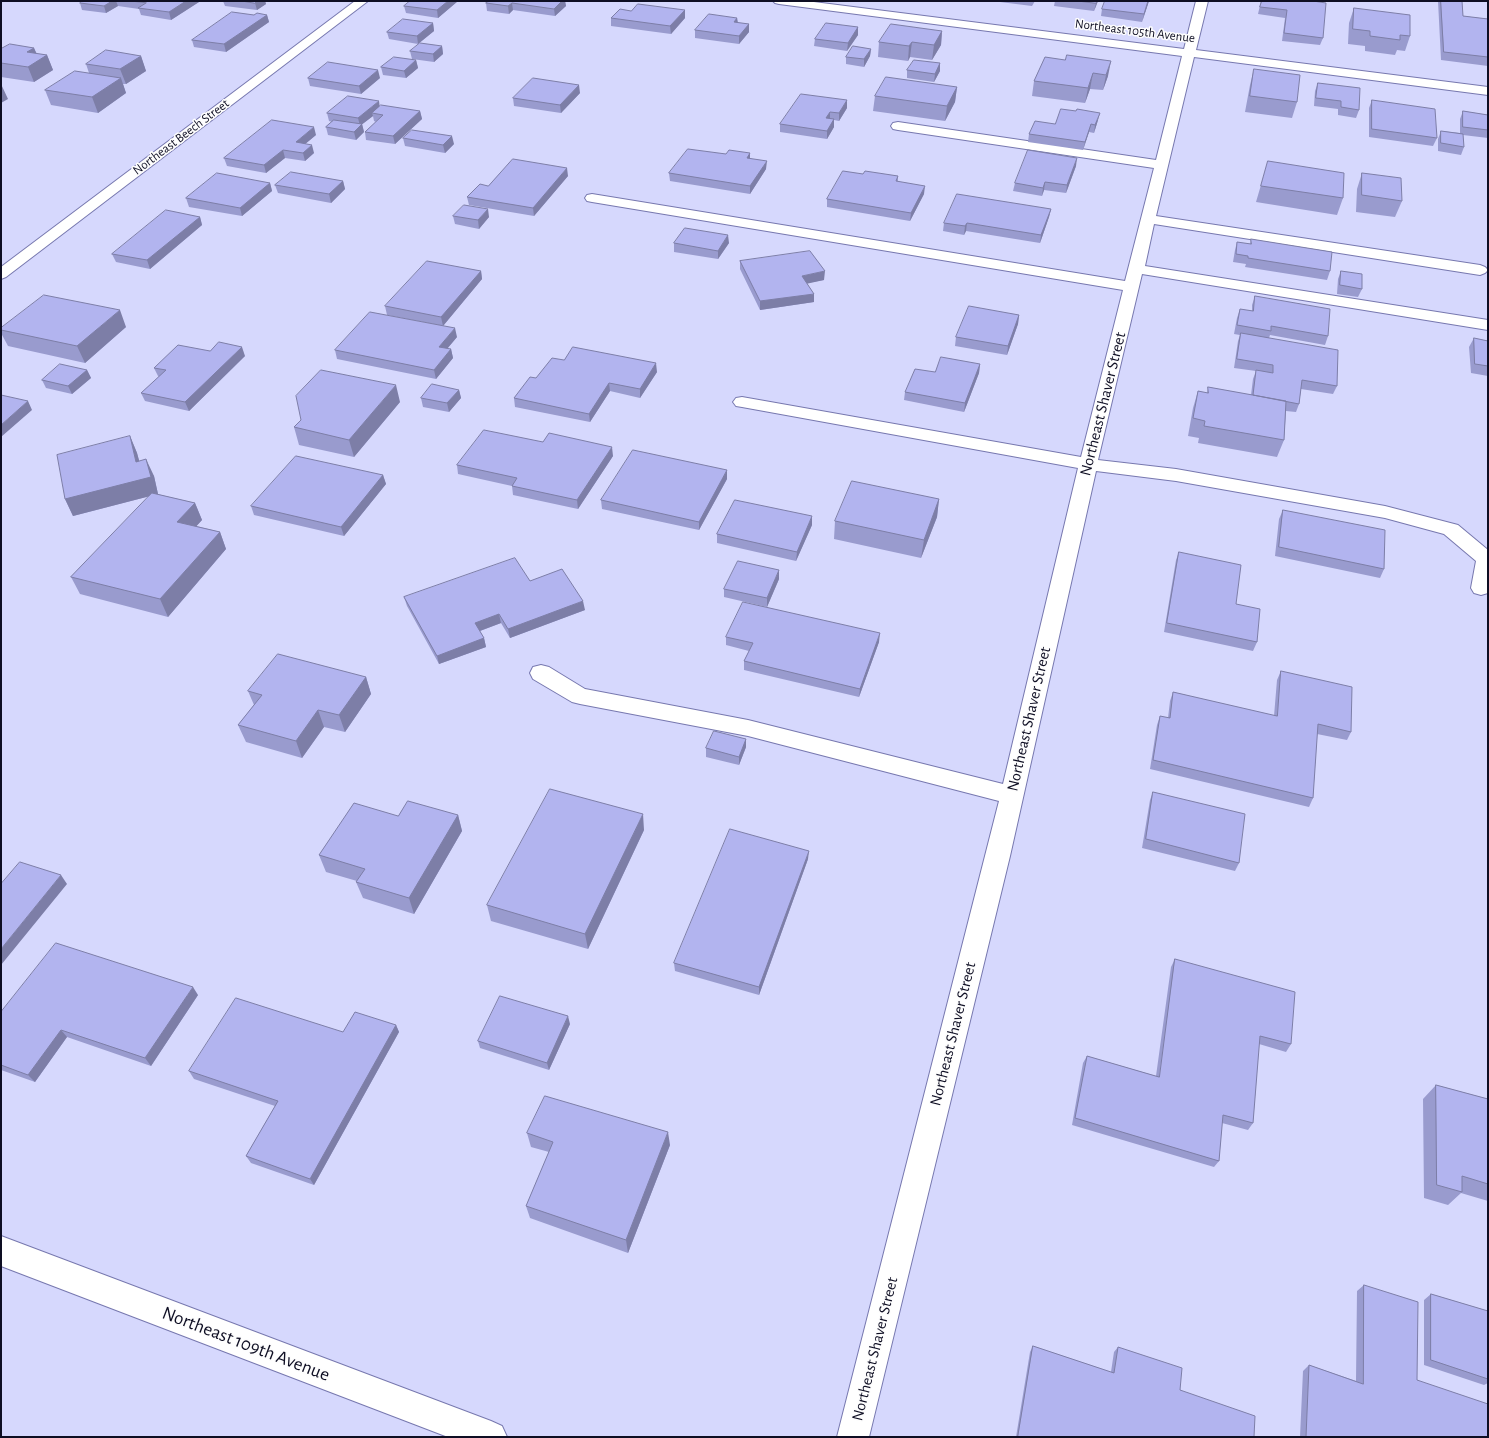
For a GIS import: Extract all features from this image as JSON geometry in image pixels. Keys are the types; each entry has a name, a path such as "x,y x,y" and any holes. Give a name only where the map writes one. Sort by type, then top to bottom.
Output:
{"street":[{"name":"Northeast Beech Street","path":"1,274 362,1"},
{"name":"Northeast 105th Avenue","path":"779,1 1488,91"},
{"name":"Northeast Shaver Street","path":"853,1437 996,863 1088,464 1202,1"},
{"path":"898,126 1162,166"},
{"path":"592,198 1135,278 1488,325"},
{"path":"1149,219 1480,270"},
{"path":"742,402 1088,464 1176,474 1369,509 1451,529 1486,559 1481,588"},
{"path":"541,673 580,696 748,728 1011,795"},
{"name":"Northeast 109th Avenue","path":"1,1251 491,1437"}],"building":[{"path":"82,1 112,1 104,6 80,3"},
{"path":"131,1 186,1 169,12 138,8 146,3"},
{"path":"242,1 257,1 255,3"},
{"path":"410,1 448,1 437,10 404,6"},
{"path":"489,1 562,1 554,9 512,3 508,6 486,3"},
{"path":"1078,1 1097,1 1096,3"},
{"path":"1105,1 1148,1 1144,14 1102,9"},
{"path":"1262,1 1313,1 1326,3 1323,38 1284,33 1287,10 1260,7"},
{"path":"1441,1 1462,1 1463,16 1488,19 1488,57 1444,52"},
{"path":"638,4 685,10 670,26 611,18 620,9 631,11"},
{"path":"1354,8 1410,15 1410,36 1400,35 1400,40 1370,36 1370,31 1353,29"},
{"path":"232,12 267,15 224,44 192,40"},
{"path":"709,14 737,18 734,22 749,24 739,36 695,30"},
{"path":"403,19 433,23 417,36 387,32"},
{"path":"826,23 858,27 848,43 815,39"},
{"path":"891,24 942,31 934,45 912,42 909,46 879,42"},
{"path":"420,43 442,46 433,54 410,51"},
{"path":"10,44 34,48 27,52 47,55 28,67 1,63 1,49"},
{"path":"853,46 871,49 864,59 846,57"},
{"path":"106,50 141,56 120,69 86,64"},
{"path":"1067,55 1111,61 1106,75 1093,73 1088,88 1034,81 1045,57 1065,60"},
{"path":"394,57 416,60 404,71 381,67"},
{"path":"914,60 940,63 935,74 907,70"},
{"path":"328,62 378,70 359,86 308,78"},
{"path":"1254,69 1300,75 1297,102 1250,96"},
{"path":"75,71 121,78 92,97 45,90"},
{"path":"886,77 957,87 947,106 875,96"},
{"path":"533,78 579,85 560,105 513,98"},
{"path":"1318,83 1360,88 1359,110 1341,107 1341,101 1316,98"},
{"path":"801,94 847,100 839,113 830,112 826,118 834,119 827,131 780,124"},
{"path":"348,96 379,101 358,118 327,113"},
{"path":"1372,100 1435,109 1437,138 1372,129"},
{"path":"381,105 420,111 393,136 365,132 383,115 372,113"},
{"path":"1061,109 1076,111 1077,109 1100,113 1095,125 1091,124 1085,142 1029,134 1035,121 1055,124"},
{"path":"1463,111 1488,115 1488,130 1463,127"},
{"path":"272,120 314,127 296,142 312,145 303,153 283,150 264,165 224,158"},
{"path":"334,120 362,124 354,132 326,127"},
{"path":"412,130 452,136 443,145 403,138"},
{"path":"1441,131 1463,134 1464,147 1441,143"},
{"path":"688,149 726,154 729,150 750,153 747,158 767,161 750,186 669,173"},
{"path":"1028,150 1077,158 1067,185 1045,182 1043,188 1015,183"},
{"path":"513,159 567,168 533,208 467,197 480,184 488,186"},
{"path":"1268,161 1344,173 1343,198 1261,186"},
{"path":"843,171 863,174 865,171 898,176 896,181 925,186 911,213 827,199"},
{"path":"291,172 343,181 329,194 275,185"},
{"path":"217,173 270,183 240,208 186,198"},
{"path":"1362,173 1401,178 1402,201 1362,195"},
{"path":"957,194 1051,209 1041,235 967,223 965,226 944,223"},
{"path":"464,205 488,209 478,220 453,216"},
{"path":"166,210 200,217 147,260 112,254"},
{"path":"685,228 728,235 718,251 674,243"},
{"path":"1251,239 1332,252 1330,271 1248,258 1248,256 1236,254 1237,242 1251,244"},
{"path":"810,251 825,271 802,276 814,294 760,301 740,261"},
{"path":"427,261 481,271 441,317 385,306"},
{"path":"1341,271 1362,274 1362,289 1340,285"},
{"path":"44,295 120,310 77,346 1,330 1,328"},
{"path":"1255,296 1330,309 1328,336 1271,326 1271,331 1237,325 1240,309 1253,311"},
{"path":"969,306 1019,315 1008,346 956,337"},
{"path":"370,312 455,328 439,347 451,349 434,370 335,350"},
{"path":"1241,333 1338,350 1337,386 1302,380 1299,404 1253,395 1256,370 1273,373 1273,365 1237,359"},
{"path":"1474,338 1488,341 1488,366 1475,364"},
{"path":"219,342 242,347 185,402 141,393 166,370 154,368 178,345 210,351"},
{"path":"573,347 656,363 640,389 609,383 589,414 514,398 530,377 536,378 552,358 564,360"},
{"path":"941,357 980,364 965,403 905,392 915,369 935,372"},
{"path":"60,364 87,370 68,386 42,380"},
{"path":"321,370 396,385 349,440 294,427 301,420 296,396"},
{"path":"432,384 459,390 447,403 421,398"},
{"path":"1208,387 1286,401 1284,440 1204,426 1205,421 1193,418 1198,391 1208,393"},
{"path":"1,395 28,401 1,425"},
{"path":"484,430 543,442 549,433 612,447 577,500 512,486 517,478 457,465"},
{"path":"130,436 136,462 146,459 151,477 65,499 57,455"},
{"path":"633,450 727,470 699,522 601,500"},
{"path":"296,456 383,475 341,527 251,506"},
{"path":"852,481 939,499 924,540 835,521"},
{"path":"152,493 195,503 177,522 220,532 160,599 71,577"},
{"path":"735,500 812,516 797,552 717,534"},
{"path":"1283,510 1385,530 1384,569 1279,547"},
{"path":"1179,552 1241,565 1236,604 1260,609 1257,642 1167,623"},
{"path":"515,558 530,581 562,569 583,601 508,629 499,614 475,623 484,638 437,656 404,597"},
{"path":"738,561 779,570 767,598 724,589"},
{"path":"743,602 880,633 860,689 744,661 753,643 726,637"},
{"path":"278,654 366,677 339,715 318,710 296,741 238,725 262,695 248,691"},
{"path":"1281,671 1352,687 1351,732 1318,724 1313,798 1153,760 1160,716 1170,718 1173,692 1277,716"},
{"path":"714,731 746,739 739,757 706,748"},
{"path":"550,789 643,814 585,934 487,905"},
{"path":"1153,792 1245,814 1239,863 1146,839"},
{"path":"408,801 458,815 409,898 356,882 365,869 319,855 354,803 398,816"},
{"path":"730,829 809,851 759,987 674,963"},
{"path":"20,862 61,875 1,949 1,884"},
{"path":"56,943 193,987 145,1058 61,1030 28,1075 1,1065 1,1012"},
{"path":"1175,959 1295,992 1291,1044 1260,1036 1253,1123 1223,1115 1219,1161 1075,1118 1087,1056 1159,1077"},
{"path":"500,996 568,1016 547,1063 478,1041"},
{"path":"236,998 343,1032 355,1012 396,1025 310,1179 246,1156 278,1101 189,1071"},
{"path":"1436,1085 1488,1099 1488,1184 1462,1176 1462,1192 1437,1185"},
{"path":"545,1096 668,1132 626,1240 526,1206 553,1142 527,1133"},
{"path":"1364,1285 1418,1302 1417,1380 1488,1404 1488,1437 1306,1437 1309,1365 1363,1384"},
{"path":"1431,1294 1488,1311 1488,1379 1431,1360"},
{"path":"1033,1346 1114,1373 1118,1347 1182,1368 1180,1390 1255,1416 1254,1437 1018,1437"}]}
